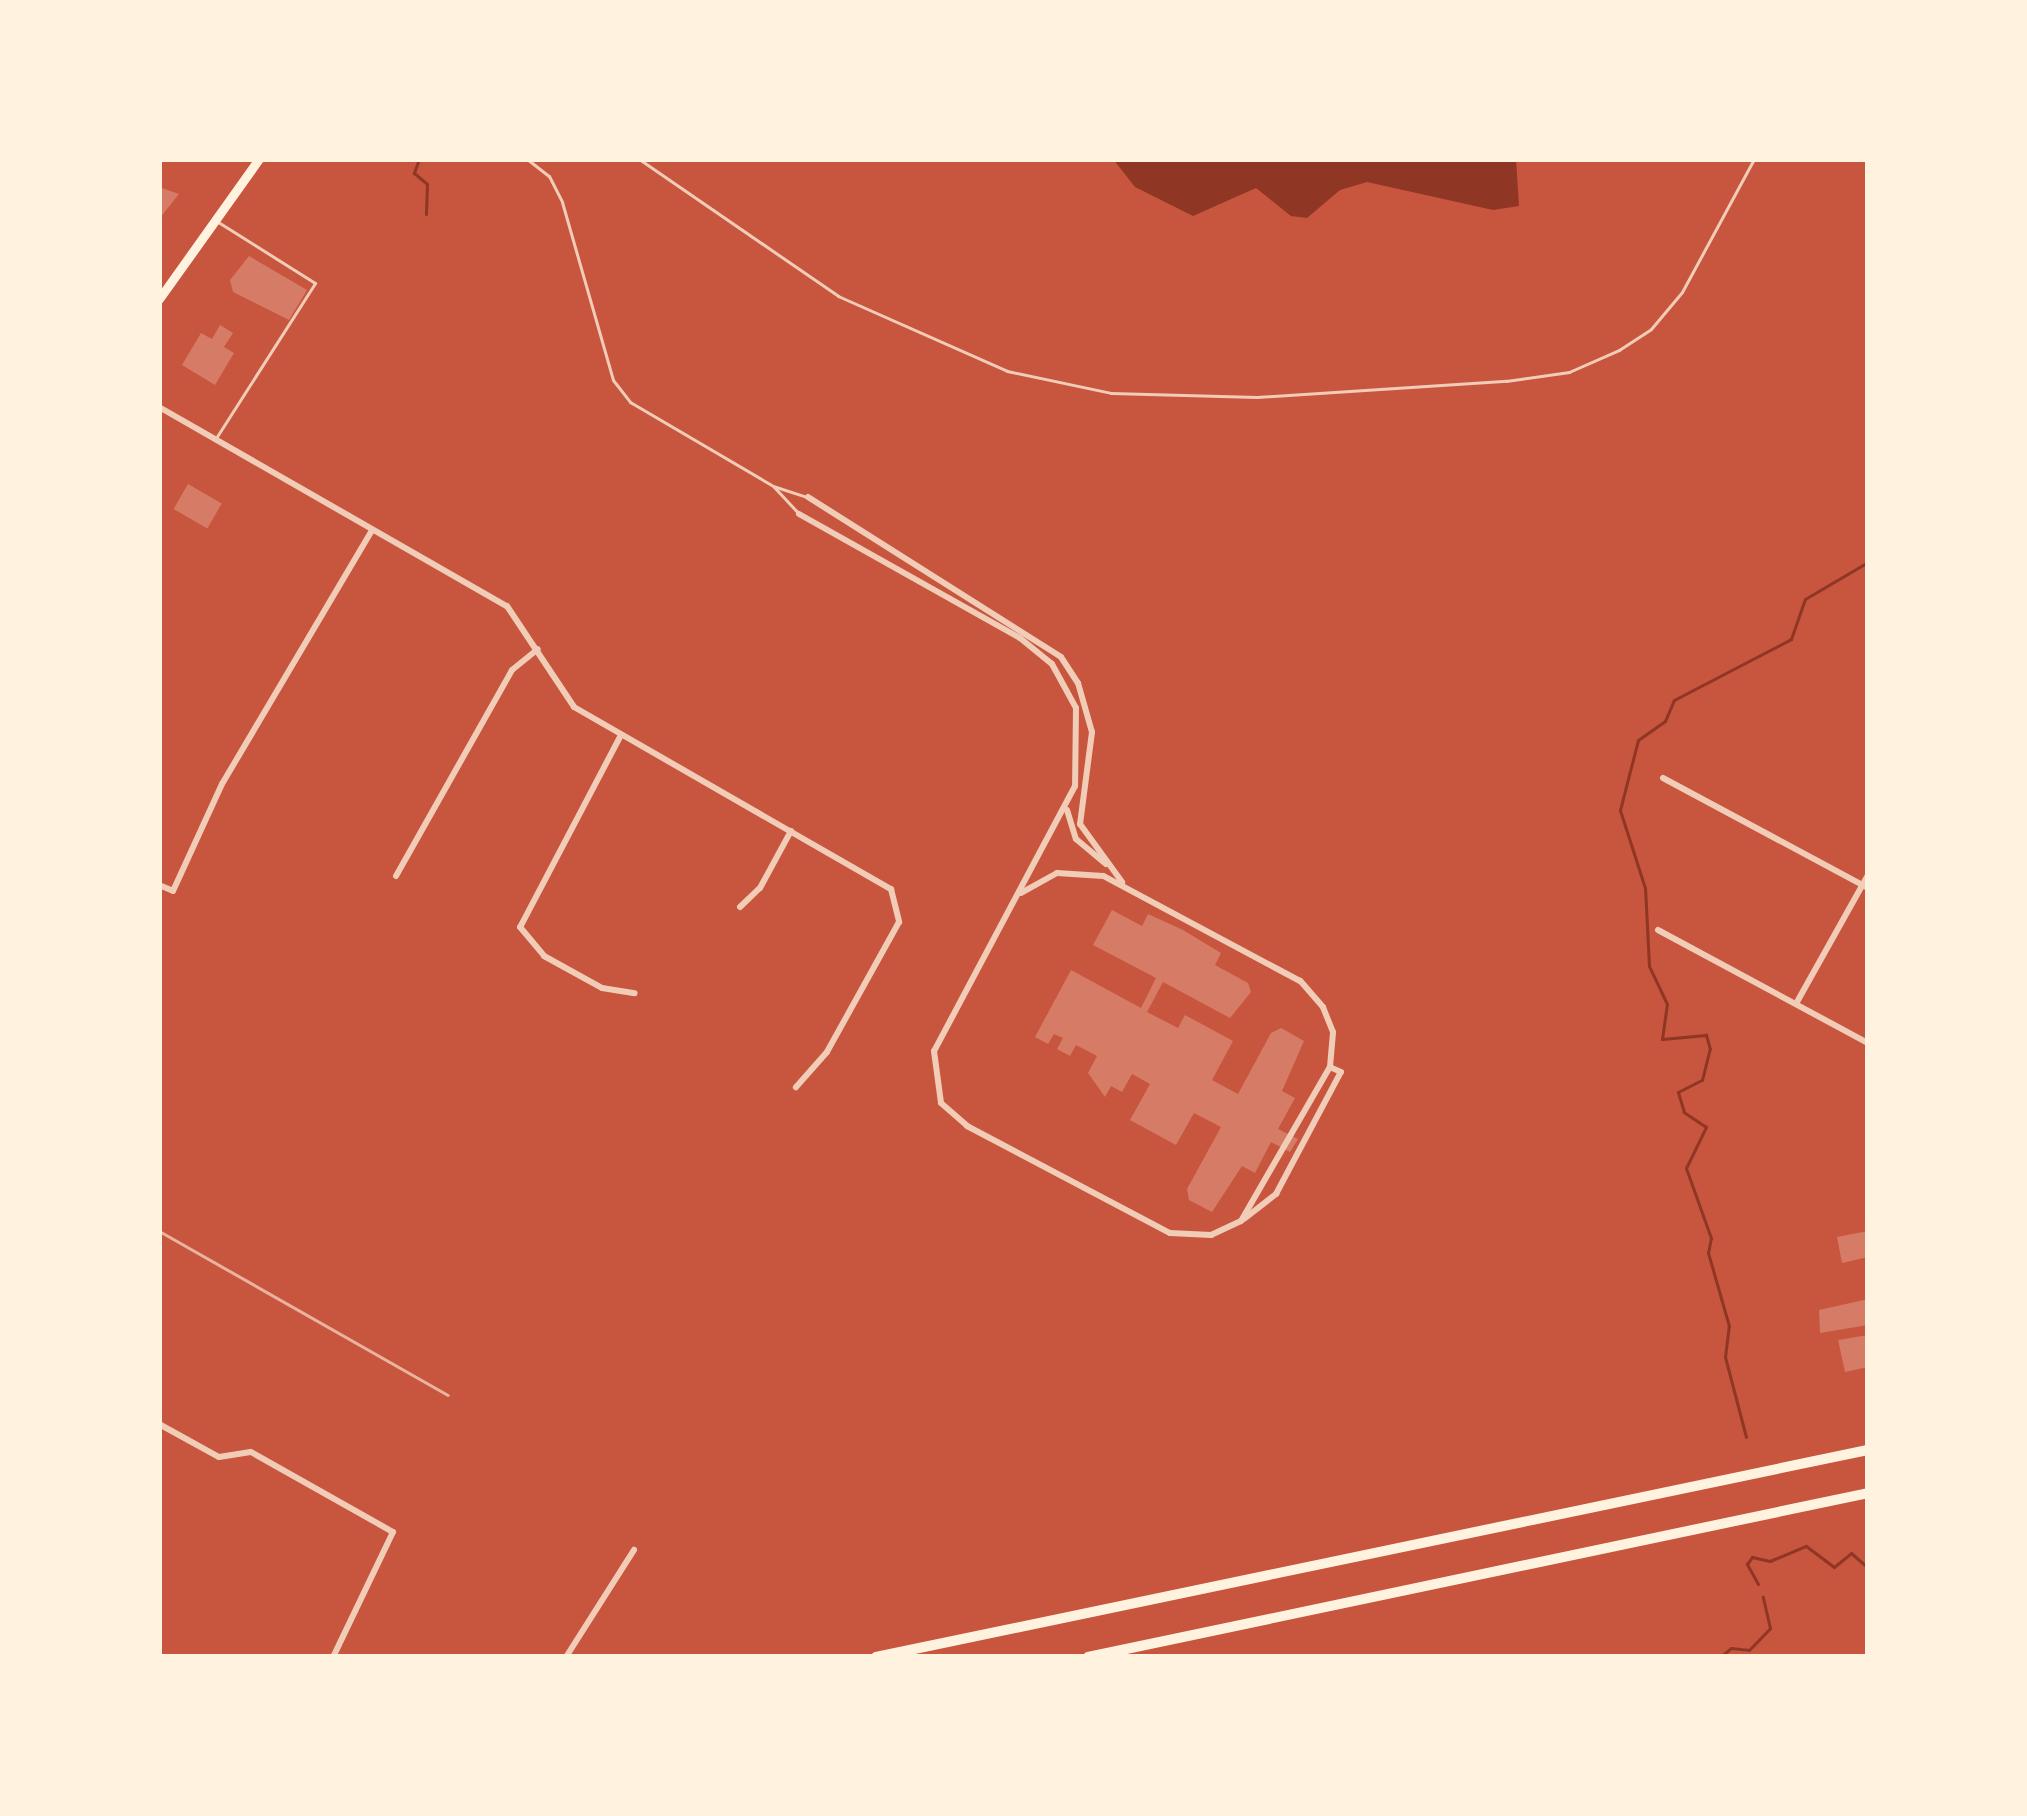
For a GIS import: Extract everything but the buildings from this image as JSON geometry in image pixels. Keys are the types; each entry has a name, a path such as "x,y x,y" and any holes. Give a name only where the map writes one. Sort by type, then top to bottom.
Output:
{"highway":[{"path":"876,1657 1868,1450"},
{"path":"1088,1657 1868,1493"}],"main road":[{"path":"159,298 259,159"}],"street":[{"path":"159,406 507,606 570,702 891,889 902,914 827,1052 796,1087"},
{"path":"808,497 1040,638 1069,669 1087,705 1091,756 1078,810 1084,834 1126,888"},
{"path":"800,514 1020,638 1052,664 1076,708 1081,762 1068,806 934,1052 941,1102 967,1126 1170,1233 1211,1235 1241,1221 1276,1194 1341,1072 1330,1067"},
{"path":"159,884 173,891 222,784 373,528"},
{"path":"396,876 512,670 538,649"},
{"path":"621,735 520,927 535,950 561,965 602,988 635,993"},
{"path":"1663,778 1865,887"},
{"path":"1068,806 1076,839 1092,858 1108,865"},
{"path":"740,908 791,831"},
{"path":"1086,873 1092,858"},
{"path":"1022,893 1044,877 1086,873 1126,888 1300,981 1333,1032 1330,1067 1241,1221"},
{"path":"1796,1004 1865,887 1868,874"},
{"path":"1658,930 1868,1043"},
{"path":"159,1424 219,1457 251,1452 390,1528 389,1551 333,1657"},
{"path":"566,1657 634,1550"}],"lane":[{"path":"527,159 562,202 613,380 652,418 773,486 808,497"},
{"path":"639,159 838,296 1007,370 1111,393 1257,397 1505,381 1569,372 1619,350 1652,329 1682,292 1754,159"},
{"path":"216,221 312,276 315,286 216,437"},
{"path":"773,486 800,514"},
{"path":"843,538 850,525"},
{"path":"1076,708 1087,705"}],"shaded area":[{"path":"1113,159 1516,159 1519,206 1493,210 1367,182 1340,190 1307,218 1291,216 1256,188 1193,216 1135,187"}],"waterway":[{"path":"419,159 414,173 427,184 426,214"},
{"path":"1746,1437 1725,1357 1729,1326 1708,1253 1711,1238 1686,1168 1706,1127 1684,1112 1678,1092 1702,1080 1710,1049 1706,1035 1662,1039 1667,1004 1649,966 1645,888 1620,810 1638,740 1665,721 1674,700 1791,639 1805,599 1868,562"},
{"path":"1758,1584 1747,1564 1752,1557 1770,1561 1806,1546 1834,1567 1851,1553 1868,1568"},
{"path":"1720,1657 1731,1648 1749,1650 1770,1628 1763,1597"}],"railway":[{"path":"159,1231 448,1395"}]}
